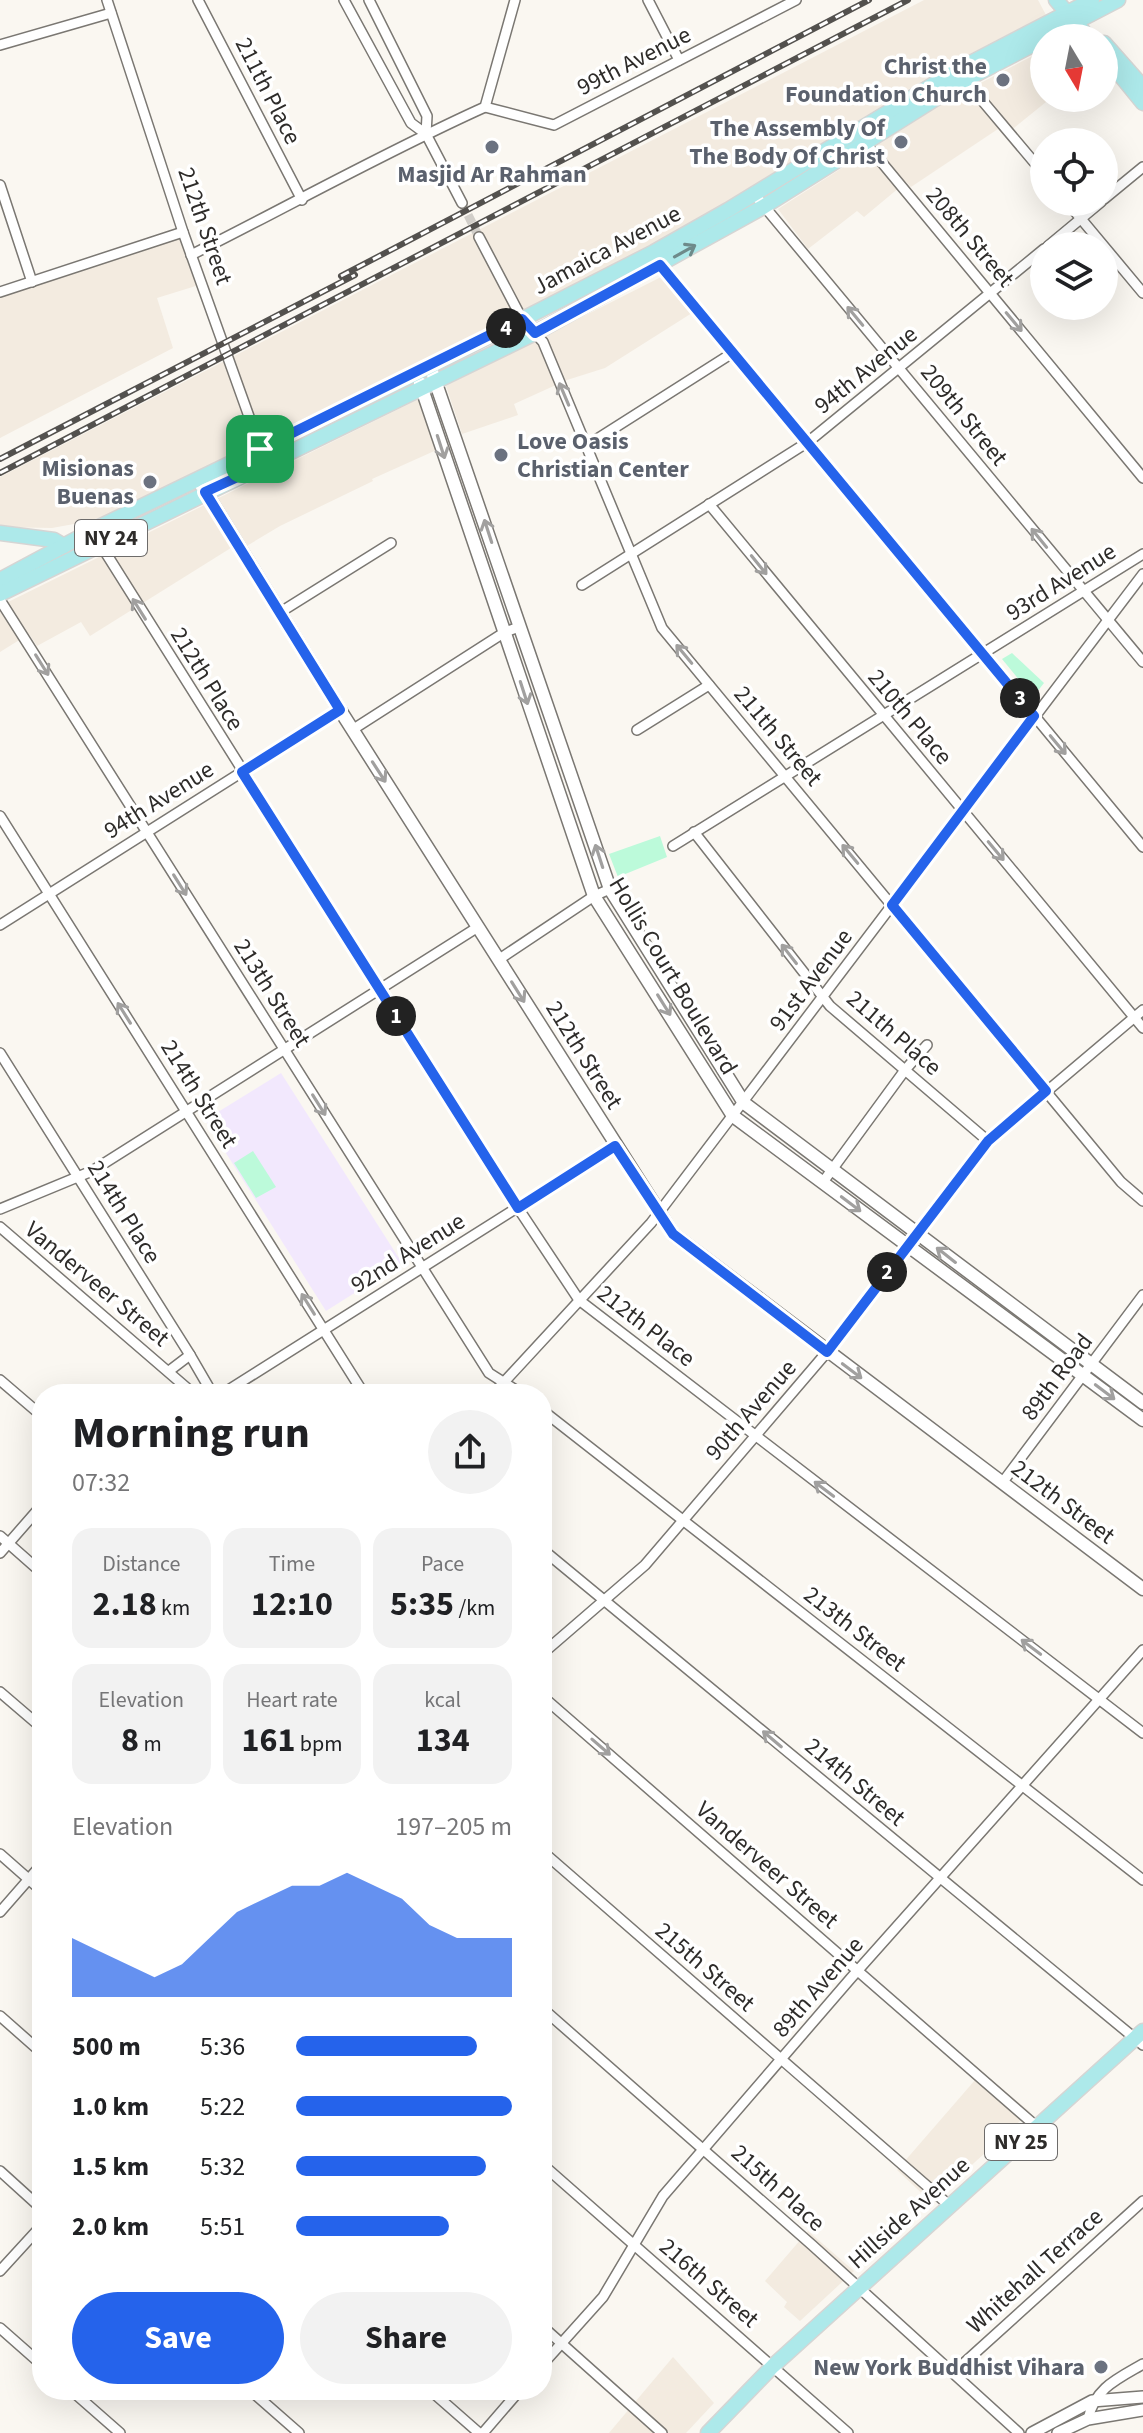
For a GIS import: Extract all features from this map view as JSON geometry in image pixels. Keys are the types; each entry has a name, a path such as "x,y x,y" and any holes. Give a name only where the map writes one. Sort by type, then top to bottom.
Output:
{"main road":[{"path":"1056,0 1077,24"},
{"name":"Jamaica Avenue","path":"1062,24 1092,0"},
{"name":"Jamaica Avenue","path":"202,486 260,449 522,319 657,259 763,207 861,137 961,75 1071,17 1118,0"},
{"path":"1071,17 1080,24"},
{"name":"Jamaica Avenue","path":"961,75 1030,45"},
{"path":"1118,59 1143,87"},
{"path":"1118,72 1143,103"},
{"name":"Jamaica Avenue","path":"0,597 96,537 202,486 266,464 535,333 657,259 754,194 861,137"},
{"name":"Hollis Court Boulevard","path":"424,370 436,382 610,889 744,1103 917,1232 974,1285 1087,1370 1143,1420"},
{"name":"Hollis Court Boulevard","path":"424,370 422,388 594,896 733,1116 907,1246 974,1285"},
{"name":"212th Street","path":"202,486 352,730 673,1234 1143,1589"},
{"path":"460,504 477,497"},
{"name":"NY 24","path":"0,533 54,540 64,546"},
{"name":"Jamaica Avenue","path":"0,580 64,546 96,537"},
{"path":"483,570 499,564"},
{"path":"534,725 553,719"},
{"path":"565,814 582,806"},
{"path":"642,971 656,962"},
{"path":"689,1045 703,1037"},
{"name":"Hollis Court Boulevard","path":"1087,1370 1143,1403"},
{"name":"Hillside Avenue","path":"708,2433 773,2366 859,2287 1140,2038"}],"street":[{"name":"212th Street","path":"107,0 183,232 266,464"},
{"name":"211th Place","path":"198,0 302,200"},
{"path":"344,0 411,123 426,134 462,203"},
{"path":"369,0 427,116 426,134"},
{"path":"191,255 426,134 485,107 514,0"},
{"path":"648,0 679,60"},
{"name":"99th Avenue","path":"485,107 554,125 784,3 796,0"},
{"path":"0,45 111,13"},
{"path":"374,55 393,46"},
{"path":"961,75 1030,157"},
{"name":"208th Street","path":"861,137 1143,478"},
{"name":"94th Avenue","path":"1118,188 1143,167"},
{"path":"0,185 32,282"},
{"name":"209th Street","path":"754,194 1143,662"},
{"name":"94th Avenue","path":"1065,232 1083,216"},
{"path":"1081,218 1143,293"},
{"path":"0,292 183,232"},
{"name":"211th Street","path":"479,237 522,319 546,350 662,628 1121,1182 1143,1201"},
{"path":"657,259 1143,847"},
{"name":"94th Avenue","path":"582,585 808,442 1030,261"},
{"path":"586,446 734,352"},
{"name":"210th Place","path":"709,504 1143,1028"},
{"name":"212th Place","path":"96,537 579,1300 1143,1733"},
{"path":"279,613 391,543"},
{"name":"93rd Avenue","path":"673,846 1143,554"},
{"name":"91st Avenue","path":"503,1383 658,1214 1143,574"},
{"name":"213th Street","path":"0,597 489,1373 503,1383"},
{"path":"352,730 505,632 519,627"},
{"path":"637,730 709,685"},
{"name":"94th Avenue","path":"0,925 340,710"},
{"name":"214th Street","path":"0,816 358,1384"},
{"name":"211th Place","path":"694,832 823,997 988,1141"},
{"path":"498,960 594,896 610,889"},
{"path":"0,1209 92,1171 478,927"},
{"name":"90th Avenue","path":"552,1645 645,1565 827,1352 988,1141 1143,1010"},
{"path":"823,1182 905,1070 927,1045"},
{"name":"214th Place","path":"0,1053 207,1384"},
{"name":"92nd Avenue","path":"238,1384 615,1146"},
{"name":"Vanderveer Street","path":"1,1228 183,1384"},
{"name":"89th Road","path":"1002,1483 1143,1295"},
{"name":"Vanderveer Street","path":"169,1371 190,1355"},
{"path":"0,1380 32,1407"},
{"name":"213th Street","path":"552,1418 1143,1880"},
{"path":"0,1553 4,1540 32,1514"},
{"path":"4,1540 32,1564"},
{"name":"214th Street","path":"552,1557 940,1878 1140,2038"},
{"name":"89th Avenue","path":"552,2353 603,2297 663,2196 1143,1650"},
{"path":"0,1692 32,1719"},
{"name":"Vanderveer Street","path":"552,1705 1037,2127"},
{"path":"0,1854 32,1882"},
{"name":"215th Street","path":"552,1860 950,2206"},
{"path":"0,1912 32,1876"},
{"path":"0,2016 32,2044"},
{"name":"215th Place","path":"552,2017 859,2287 1019,2433"},
{"path":"0,2171 32,2200"},
{"name":"216th Street","path":"552,2173 848,2433"},
{"name":"Whitehall Terrace","path":"954,2372 1143,2201"},
{"path":"0,2271 32,2236"},
{"path":"0,2328 32,2356"},
{"path":"552,2335 662,2433"},
{"path":"1032,2433 1092,2401 1109,2384 1143,2364"},
{"path":"1092,2401 1143,2397"},
{"path":"82,2400 120,2433"},
{"path":"261,2400 299,2433"},
{"path":"442,2400 481,2433 511,2400"},
{"path":"1088,2419 1092,2401"},
{"path":"1058,2433 1088,2419 1143,2410"}],"shaded area":[{"path":"924,0 1038,0 1046,15 950,64 686,227 555,297 112,514 52,528 0,527 0,477"},
{"path":"1030,57 1030,112 1034,112 1004,136 998,129 911,187 906,182 864,217 857,211 808,249 778,209 948,100"},
{"path":"180,230 199,285 157,298 173,348 0,438 0,288"},
{"path":"661,277 692,313 605,368 567,380 514,404 518,415 462,434 446,386"},
{"path":"421,398 441,448 372,479 245,547 242,541 90,636 81,622 37,646 29,634 0,652 0,606"},
{"path":"281,1073 402,1263 326,1311 205,1120"},
{"path":"982,2072 1030,2112 931,2202 897,2170"},
{"path":"808,2231 854,2271 800,2321 784,2307 787,2302 765,2281"},
{"path":"673,2357 714,2403 686,2433 609,2433"}],"green space":[{"path":"1012,653 1044,683 1033,697 1002,659"},
{"path":"660,836 667,857 618,877 609,854"},
{"path":"253,1151 276,1187 256,1198 234,1163"}],"tunnel":[{"path":"462,203 479,237"}],"railway":[{"path":"341,276 869,0"},
{"path":"0,473 908,0"},
{"path":"0,459 355,275"}],"place":[{"name":"Christ the Foundation Church","path":"1003,80"},
{"name":"The Assembly Of The Body Of Christ","path":"901,142"},
{"name":"Masjid Ar Rahman","path":"492,147"},
{"name":"Love Oasis Christian Center","path":"501,455"},
{"name":"Misionas Buenas","path":"150,482"},
{"name":"New York Buddhist Vihara","path":"1101,2367"}],"route":[{"path":"660,265 1034,716 892,905 1046,1091 988,1141 827,1352 673,1234 615,1146 518,1208 242,772 340,710 205,492 266,464 260,449 522,319 535,333 660,265"}]}
